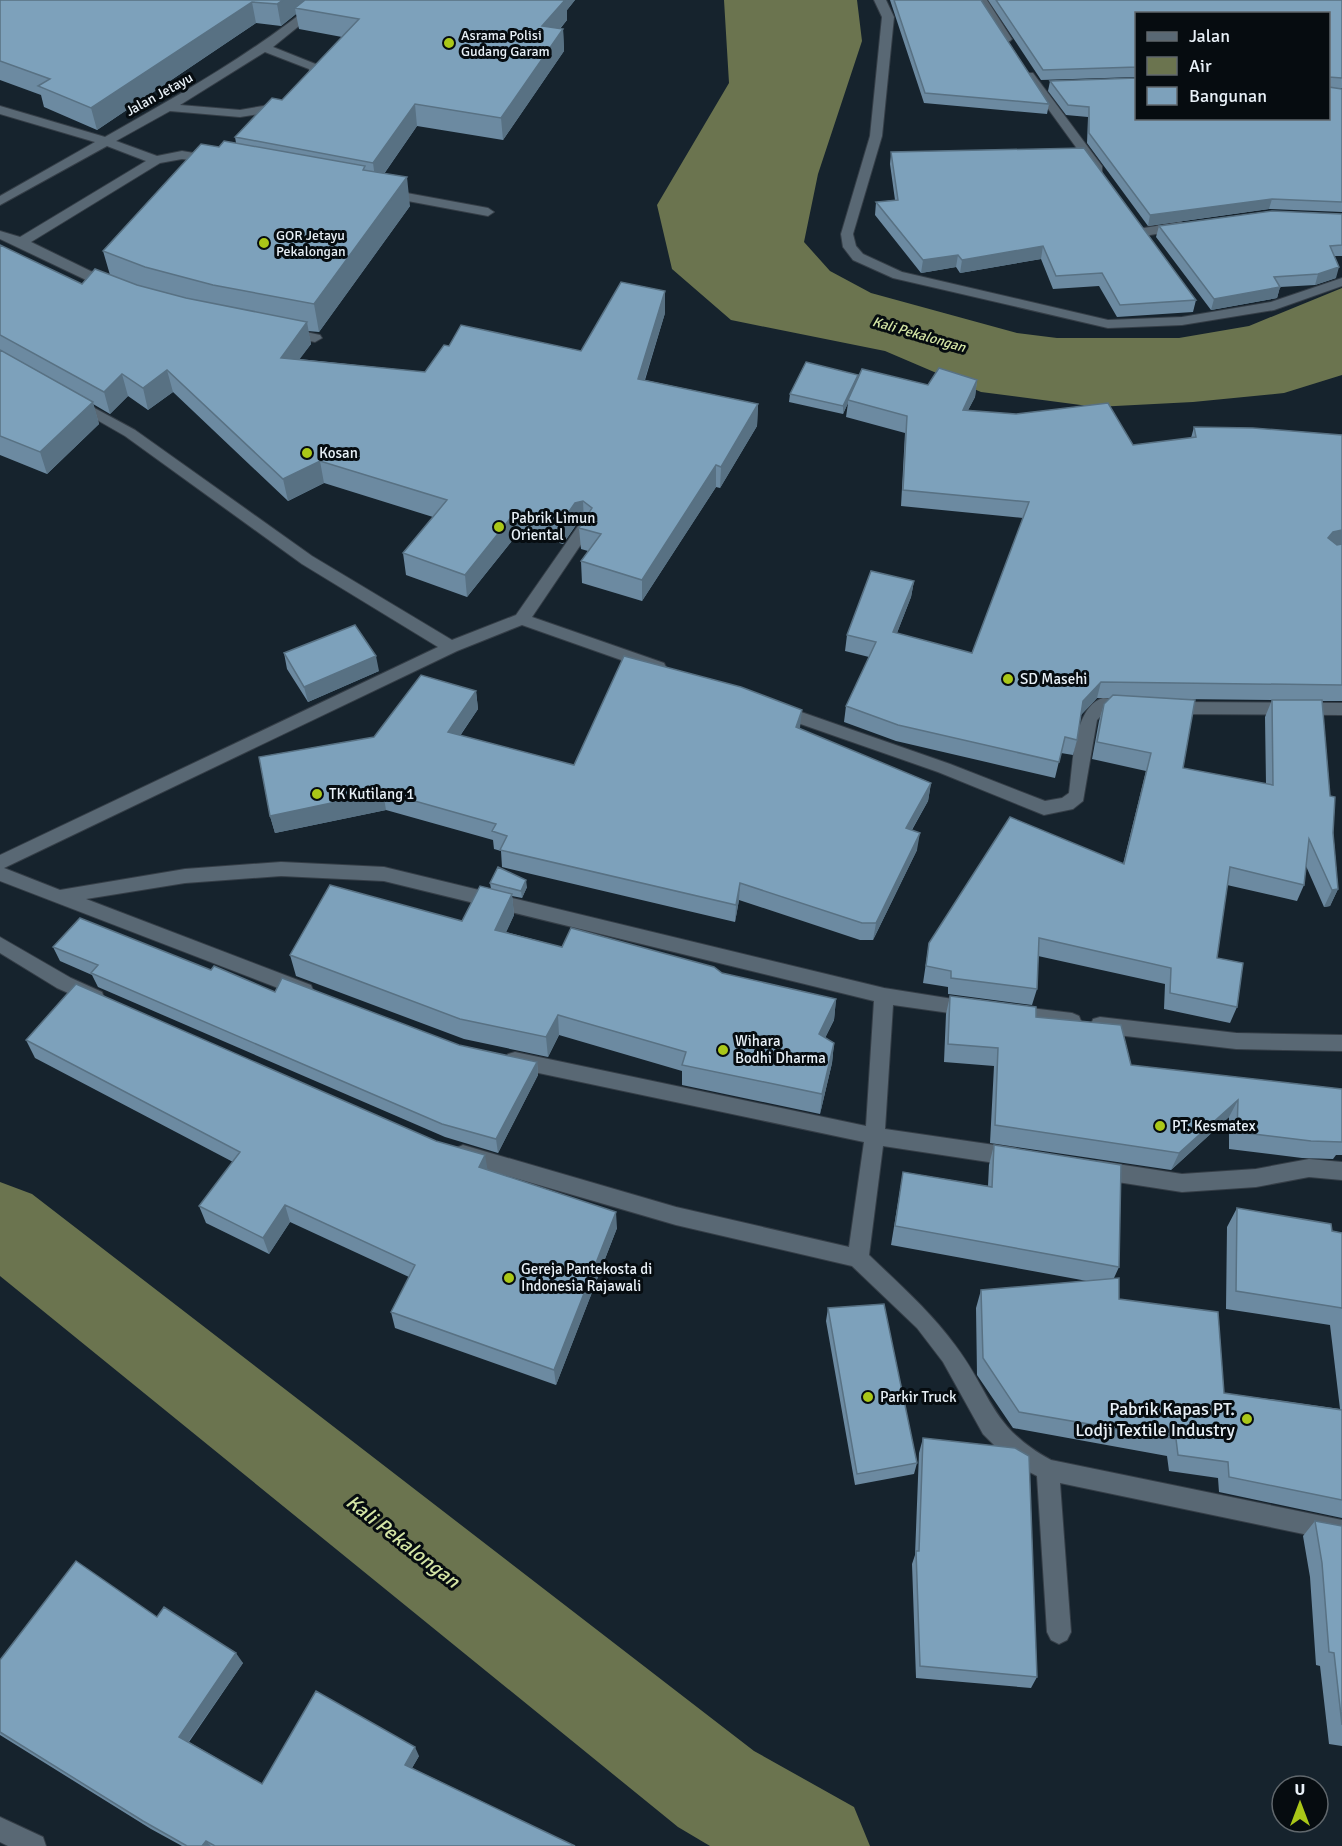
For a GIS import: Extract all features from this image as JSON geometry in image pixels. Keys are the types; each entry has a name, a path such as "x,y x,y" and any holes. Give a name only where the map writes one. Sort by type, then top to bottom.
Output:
{"street":[{"name":"Jalan Jetayu","path":"3,196 170,107 263,47 325,0"},
{"path":"880,0 888,18 876,136 847,234 850,247 858,257 898,275 1108,324 1136,325 1202,312 1274,306 1342,282"},
{"path":"981,0 1011,48"},
{"path":"263,47 314,67 318,77 305,94"},
{"path":"1023,67 1110,185"},
{"path":"1036,86 1058,85"},
{"path":"170,107 214,114 254,112 289,103"},
{"path":"0,110 104,141 156,160"},
{"path":"21,242 156,160 182,155 225,162"},
{"path":"373,190 488,212"},
{"path":"1144,232 1199,223"},
{"path":"0,235 21,242 124,293"},
{"path":"271,329 315,338"},
{"path":"60,393 130,433 307,560 451,647"},
{"path":"0,863 451,647 522,619 583,530"},
{"path":"522,619 672,672"},
{"path":"762,704 944,768 1044,808 1067,804 1077,796 1086,728 1093,712 1102,704 1153,707 1342,709"},
{"path":"59,897 185,876 281,869 384,874 884,996 1236,1041 1342,1043"},
{"path":"0,874 316,994"},
{"path":"0,944 64,983 107,1003"},
{"path":"858,1258 875,1136 884,996"},
{"path":"496,1056 875,1136 1028,1159"},
{"path":"440,1147 676,1216 858,1258 924,1321 950,1355 992,1427 1020,1455 1048,1470 1342,1530"},
{"path":"1076,1167 1182,1183 1256,1178 1309,1168 1342,1171"},
{"path":"1048,1470 1059,1632"},
{"path":"0,1829 34,1846"}],"water":[{"path":"724,0 857,0 862,41 818,174 804,242 830,271 871,293 1017,333 1057,338 1179,338 1249,326 1342,288 1342,375 1284,393 1193,402 1096,407 981,392 885,351 731,320 672,269 657,205 729,83"}],"building":[{"path":"0,0 283,0 277,4 252,2 91,108 38,86 50,79 0,61"},
{"path":"305,0 565,0 542,26 563,29 501,118 415,104 373,163 235,137 272,98 282,100 359,19 295,8"},
{"path":"894,0 981,0 1049,104 925,93"},
{"path":"996,0 1342,0 1342,78 1330,77 1330,12 1135,12 1135,67 1043,70"},
{"path":"1135,78 1135,120 1330,120 1330,87 1342,89 1342,202 1272,199 1150,215 1089,133 1089,107 1068,105 1050,81"},
{"name":"GOR Jetayu Pekalongan","path":"224,141 365,166 363,170 407,177 314,304 213,285 145,267 103,251 201,144 219,147"},
{"path":"1084,148 1196,300 1120,305 1102,273 1056,276 1043,246 962,260 958,255 923,260 876,202 898,200 891,152"},
{"path":"1272,211 1342,214 1342,245 1330,246 1339,267 1318,274 1274,277 1280,287 1214,299 1159,226"},
{"path":"0,245 82,284 95,269 137,285 186,298 307,322 281,358 425,372 444,345 449,346 461,325 581,351 621,282 665,291 638,379 758,404 721,467 716,465 642,580 581,561 601,534 579,528 592,508 583,501 575,503 561,523 517,510 465,575 403,553 447,500 320,461 283,479 167,370 143,388 122,374 104,392 0,335"},
{"path":"0,350 93,402 40,452 0,436"},
{"path":"806,362 858,375 843,406 790,394"},
{"path":"939,368 977,380 963,410 1016,414 1108,403 1133,445 1196,437 1194,427 1253,428 1342,435 1342,530 1333,532 1328,538 1337,545 1342,544 1342,685 1101,682 1083,701 1077,740 1065,737 1059,762 898,725 846,706 876,642 847,635 871,571 914,581 893,632 972,653 1029,502 903,490 907,416 848,400 862,369 928,385"},
{"path":"355,625 376,656 304,687 284,653"},
{"path":"624,656 741,687 802,710 796,727 931,783 906,828 920,833 876,923 862,923 740,883 736,905 500,850 507,836 492,831 496,824 383,792 270,816 259,757 374,737 421,675 476,691 448,732 574,765"},
{"path":"1113,695 1195,700 1183,768 1273,785 1272,700 1322,700 1330,796 1335,797 1333,833 1338,889 1332,890 1309,839 1304,885 1230,867 1217,958 1243,963 1237,1007 1170,993 1171,968 1039,938 1037,989 951,978 951,971 926,966 929,943 1010,817 1124,864 1151,753 1097,742 1104,704"},
{"path":"498,867 526,880 521,891 490,883"},
{"path":"330,885 462,921 480,886 512,894 495,930 562,947 571,928 714,967 722,973 836,999 819,1034 834,1043 822,1094 682,1065 686,1052 558,1015 546,1037 460,1019 290,955"},
{"path":"80,918 211,970 214,966 275,992 282,978 459,1045 537,1062 496,1139 442,1124 91,973 98,965 53,947"},
{"path":"76,984 436,1141 485,1155 479,1167 616,1212 554,1370 391,1312 415,1265 285,1205 263,1238 199,1206 240,1152 26,1040"},
{"path":"950,996 1036,1007 1036,1017 1121,1025 1131,1065 1342,1089 1342,1142 1311,1141 1237,1132 1238,1100 1179,1153 995,1125 998,1048 948,1044"},
{"path":"994,1145 1121,1165 1119,1267 895,1226 903,1172 992,1187"},
{"path":"1237,1208 1331,1224 1332,1231 1342,1233 1342,1308 1236,1291"},
{"path":"1119,1278 1119,1299 1218,1312 1224,1393 1342,1410 1342,1500 1229,1477 1228,1462 1178,1455 1176,1439 1019,1412 983,1358 981,1290"},
{"name":"Parkir Truck","path":"884,1304 917,1463 857,1474 828,1308"},
{"path":"923,1438 1015,1448 1029,1456 1037,1677 920,1666 916,1551 919,1551"},
{"path":"1315,1521 1342,1526 1342,1725 1334,1653 1329,1652 1322,1563"},
{"path":"76,1561 157,1617 164,1607 236,1653 179,1737 262,1784 316,1691 415,1747 405,1765 575,1846 215,1846 206,1841 202,1846 187,1846 143,1821 0,1732 0,1660"}],"waterway":[{"name":"Kali Pekalongan","path":"0,1222 716,1789 815,1846"}],"place":[{"name":"Asrama Polisi Gudang Garam","path":"449,43"},
{"name":"GOR Jetayu Pekalongan","path":"264,243"},
{"name":"Kosan","path":"307,453"},
{"name":"Pabrik Limun Oriental","path":"499,527"},
{"name":"SD Masehi","path":"1008,679"},
{"name":"TK Kutilang 1","path":"317,794"},
{"name":"Wihara Bodhi Dharma","path":"723,1050"},
{"name":"PT. Kesmatex","path":"1160,1126"},
{"name":"Gereja Pantekosta di Indonesia Rajawali","path":"509,1278"},
{"name":"Parkir Truck","path":"868,1397"},
{"name":"Pabrik Kapas PT. Lodji Textile Industry","path":"1247,1419"}]}
